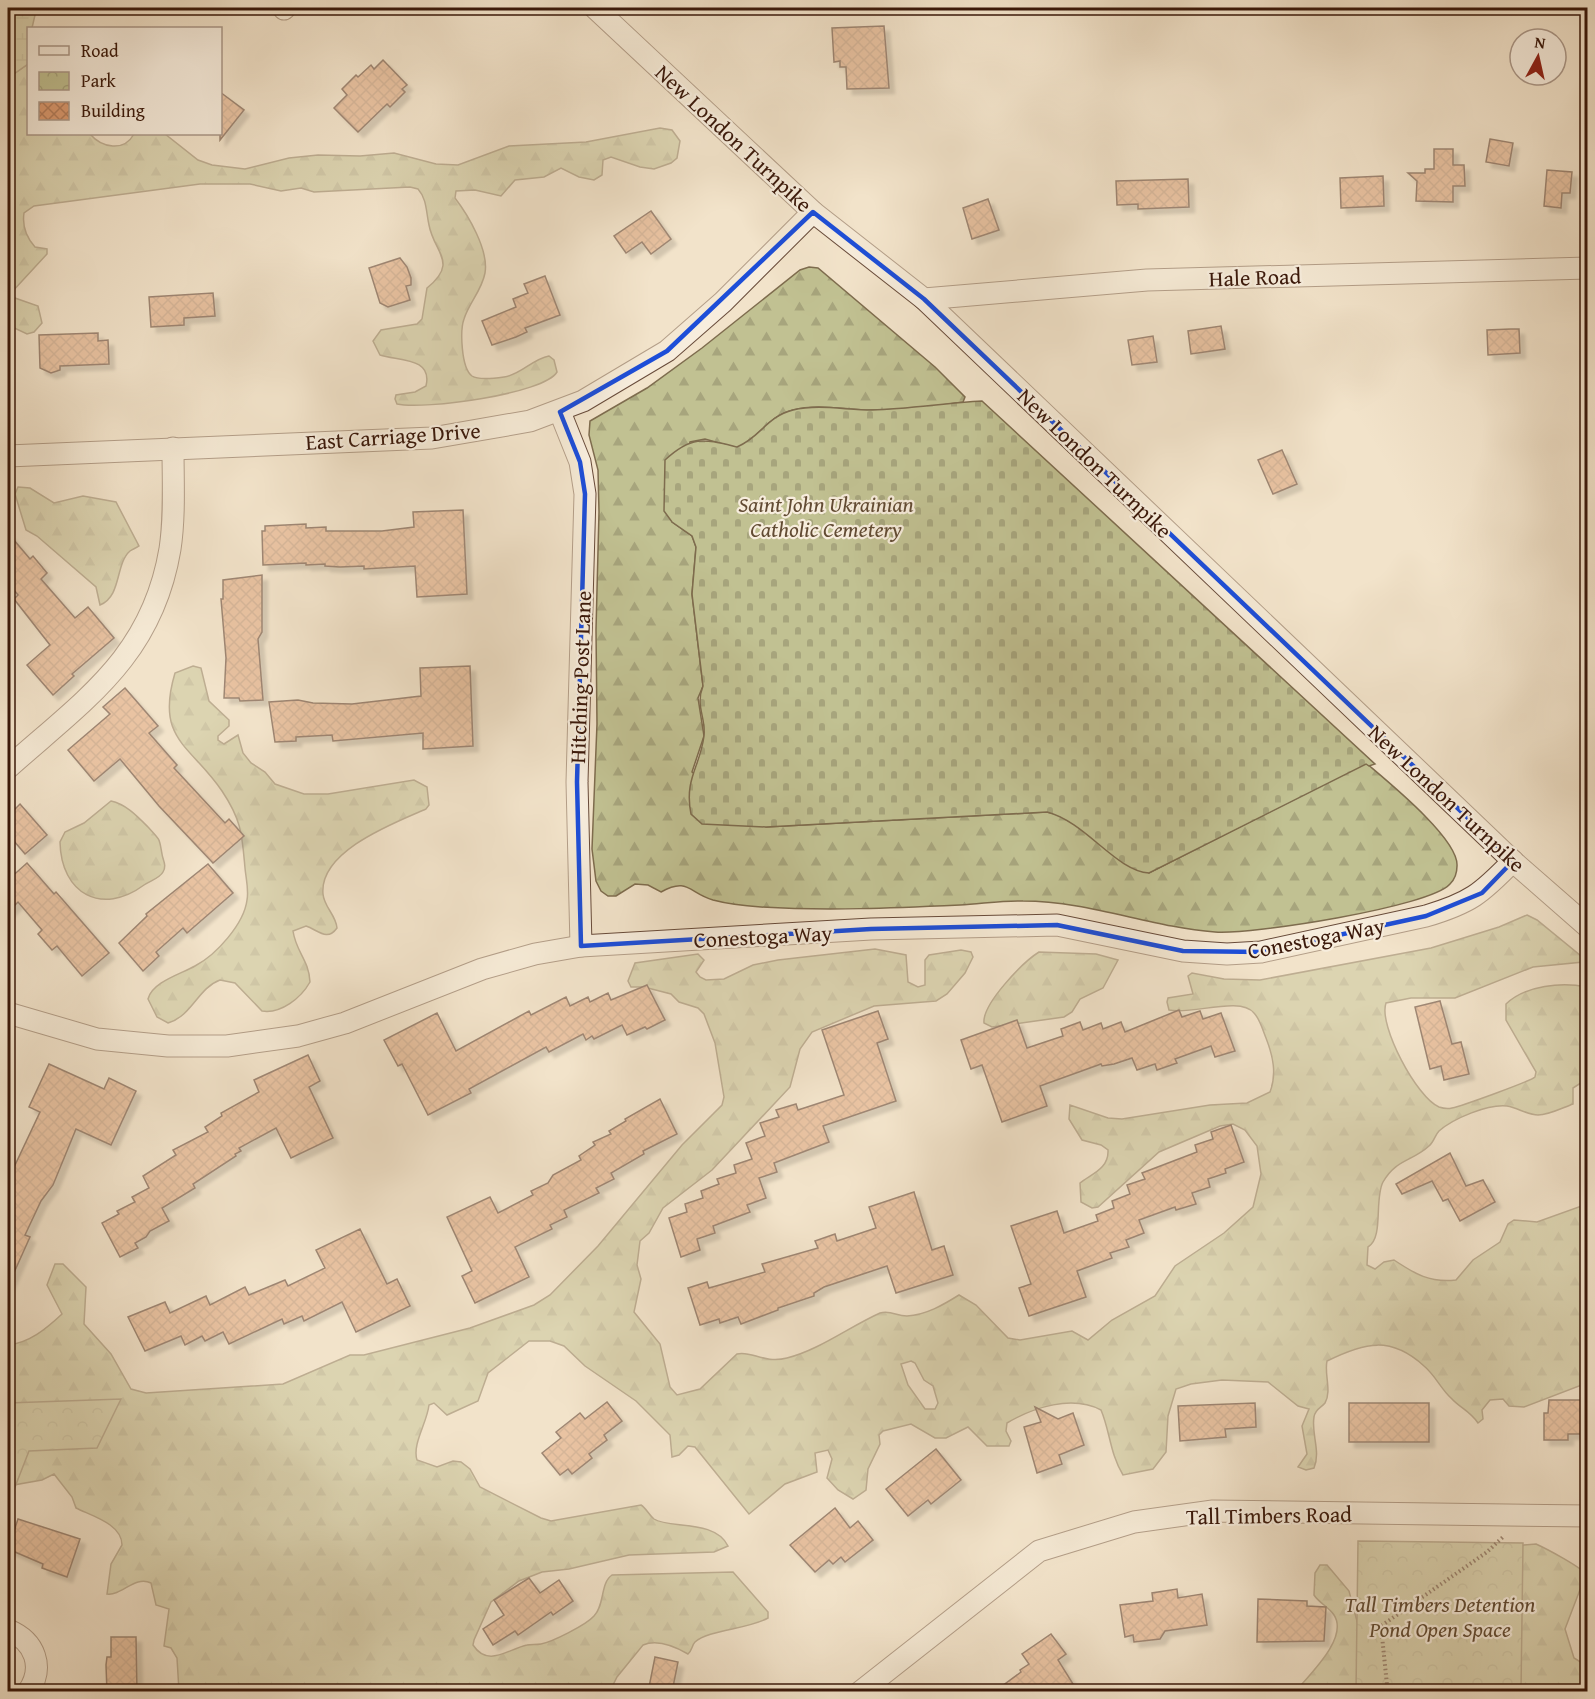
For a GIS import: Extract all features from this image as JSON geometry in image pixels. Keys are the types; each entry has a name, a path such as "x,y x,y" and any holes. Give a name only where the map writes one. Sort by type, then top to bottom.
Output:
{"street":[{"name":"New London Turnpike","path":"595,8 813,212 924,299 1513,861 1587,927"},
{"name":"East Carriage Drive","path":"8,456 432,438 502,428 560,412 634,373 667,351 723,302 813,212"},
{"name":"Hale Road","path":"924,299 1147,280 1587,268"},
{"name":"Hitching Post Lane","path":"560,412 580,462 585,495 577,782 582,946"},
{"path":"8,768 106,681 128,655 145,627 162,586 170,548 173,448"},
{"name":"Conestoga Way","path":"8,1012 97,1039 168,1046 227,1046 298,1035 345,1023 482,969 535,954 582,946 871,929 1057,925 1183,951 1227,954 1261,952 1453,908 1482,893 1513,861"},
{"name":"Tall Timbers Road","path":"860,1692 1039,1551 1134,1522 1213,1511 1587,1516"},
{"path":"8,1630 27,1641 36,1661 34,1683 28,1692"}],"path":[{"path":"1384,1692 1387,1685 1381,1626 1486,1552 1526,1515"}],"highlighted area":[{"path":"813,212 924,299 1513,861 1482,893 1426,916 1261,952 1183,951 1057,925 871,929 581,946 577,782 585,494 580,462 560,412 667,351"}],"green space":[{"path":"8,8 33,8 35,15 32,27 27,27 27,65 8,78"},
{"path":"27,65 27,135 91,135 107,145 119,146 125,144 133,135 166,135 198,160 212,165 245,169 289,158 394,153 436,164 458,165 509,146 586,142 660,128 672,130 680,141 677,158 671,163 654,169 640,167 611,157 603,160 602,175 594,180 579,177 561,168 544,177 515,180 501,196 475,190 456,191 455,198 481,244 485,264 483,279 463,324 462,349 468,372 479,378 510,376 537,360 549,356 554,360 557,372 547,380 508,393 432,405 397,404 396,395 415,392 426,386 427,377 419,365 380,355 373,341 381,330 417,324 422,319 427,288 442,271 443,264 429,225 423,197 418,189 410,187 314,192 301,188 281,191 250,184 200,184 34,206 24,213 25,231 35,247 47,249 47,254 11,293 15,298 38,306 42,323 34,332 27,334 8,325 8,78"},
{"path":"809,267 818,268 935,367 965,397 963,402 906,409 803,408 776,417 737,448 705,439 690,442 672,522 692,536 696,547 692,594 703,686 698,698 704,736 692,772 766,827 1047,812 1063,816 1149,873 1366,763 1405,796 1447,841 1455,855 1457,866 1450,884 1436,893 1376,910 1338,918 1234,932 1191,929 1096,909 1048,902 1008,901 960,905 811,909 731,904 705,897 683,886 661,892 648,885 635,884 616,896 608,896 601,891 596,881 592,849 597,724 596,630 599,512 598,470 589,435 590,421 647,388 702,348 800,270"},
{"name":"Saint John Ukrainian Catholic Cemetery","path":"982,401 1375,764 1369,766 1366,764 1149,873 1125,864 1075,825 1047,812 766,827 702,824 691,814 689,802 691,782 704,736 700,706 703,686 692,594 696,547 692,536 672,522 664,511 665,460 683,446 699,441 737,447 752,438 776,417 803,408 862,410"},
{"path":"18,487 30,488 54,503 83,496 116,502 139,546 125,557 112,595 107,601 100,605 96,587 37,536 26,530 15,494"},
{"path":"193,666 201,668 209,701 229,720 229,726 218,736 218,740 224,744 238,735 243,753 275,784 304,794 328,794 414,780 427,787 429,805 426,809 361,841 345,852 333,865 325,879 323,894 337,928 326,935 306,926 293,931 310,982 296,999 276,1010 262,1011 235,983 220,980 206,989 183,1014 168,1023 157,1017 148,999 151,993 161,983 195,966 220,947 241,919 248,896 242,837 234,811 210,775 179,740 173,728 170,695 175,673"},
{"path":"111,801 131,811 155,835 160,842 165,867 160,876 128,894 113,899 99,899 87,895 76,887 62,860 60,842 65,832 84,823"},
{"path":"1527,915 1537,920 1581,956 1583,962 1533,967 1455,998 1411,998 1386,1003 1385,1013 1393,1043 1410,1076 1430,1101 1439,1107 1449,1108 1496,1093 1535,1077 1536,1072 1506,1020 1506,1004 1534,989 1567,985 1587,987 1587,1079 1573,1088 1573,1104 1551,1113 1534,1115 1511,1107 1499,1106 1462,1117 1439,1131 1431,1144 1423,1151 1393,1169 1380,1189 1376,1235 1368,1247 1367,1265 1375,1269 1384,1262 1394,1260 1430,1279 1456,1280 1473,1260 1500,1242 1508,1224 1514,1220 1537,1222 1587,1204 1587,1251 1581,1260 1588,1290 1587,1383 1524,1407 1509,1406 1503,1399 1490,1400 1482,1410 1483,1419 1478,1423 1412,1356 1389,1346 1366,1346 1327,1361 1327,1398 1314,1417 1317,1455 1314,1468 1306,1470 1298,1467 1307,1454 1302,1426 1309,1409 1298,1406 1268,1382 1222,1380 1191,1384 1176,1389 1168,1416 1166,1452 1153,1469 1123,1475 1115,1459 1101,1410 1078,1403 1066,1403 1029,1412 1007,1423 1006,1431 1011,1441 1009,1446 987,1446 968,1427 946,1438 935,1438 911,1424 883,1431 879,1435 880,1444 868,1469 866,1490 853,1499 838,1490 827,1478 832,1459 828,1450 815,1453 817,1472 785,1484 749,1514 695,1447 688,1446 679,1455 672,1457 670,1435 636,1401 585,1366 564,1346 550,1341 529,1341 488,1373 478,1401 447,1415 434,1403 429,1405 416,1447 417,1460 437,1467 453,1461 461,1462 470,1469 480,1487 551,1521 641,1505 654,1519 670,1524 703,1528 722,1537 728,1546 714,1552 629,1555 569,1569 542,1572 519,1581 491,1602 474,1640 473,1645 479,1652 485,1655 498,1655 527,1645 546,1643 577,1628 594,1616 600,1606 606,1583 612,1575 733,1572 768,1612 768,1618 760,1622 701,1638 695,1642 688,1654 660,1643 643,1645 617,1677 610,1691 179,1691 177,1658 171,1648 164,1646 169,1609 156,1605 151,1583 145,1581 134,1583 118,1592 107,1594 111,1564 122,1545 117,1531 105,1522 76,1508 72,1497 54,1474 42,1480 14,1485 8,1508 8,1345 30,1338 62,1314 47,1285 55,1264 63,1264 86,1287 84,1324 111,1354 131,1389 146,1393 283,1384 350,1355 364,1355 470,1328 534,1305 550,1295 598,1246 682,1145 722,1105 724,1097 715,1043 704,1014 698,1008 679,1002 671,994 644,987 631,987 628,981 635,963 698,954 704,960 696,972 700,977 706,980 724,979 753,965 778,960 875,949 906,955 908,982 918,987 925,985 925,960 929,955 961,950 971,952 973,957 965,973 947,994 936,1001 874,1006 812,1032 800,1049 790,1087 712,1170 663,1208 649,1233 640,1241 637,1265 641,1279 634,1312 660,1344 670,1387 677,1395 700,1389 737,1354 771,1359 787,1358 822,1344 880,1313 907,1316 921,1314 959,1295 976,1305 1008,1338 1020,1340 1072,1331 1088,1340 1112,1320 1155,1296 1175,1266 1224,1233 1253,1207 1261,1174 1257,1146 1245,1130 1233,1124 1220,1126 1159,1152 1098,1207 1092,1208 1081,1202 1080,1183 1106,1162 1108,1150 1101,1145 1082,1140 1069,1119 1070,1105 1108,1118 1122,1119 1210,1105 1247,1103 1270,1092 1274,1072 1272,1058 1261,1025 1254,1013 1238,1006 1169,1010 1168,998 1193,994 1188,976 1192,973 1224,979 1260,980 1431,948 1499,927","holes":["911,1361 915,1363 924,1380 933,1386 938,1403 935,1409 925,1409 908,1385 901,1364"]},
{"path":"1039,952 1096,954 1118,960 1103,988 1080,999 1072,1012 1064,1017 992,1027 984,1023 985,1015 996,995 1023,965"},
{"path":"121,1399 97,1448 29,1451 8,1505 8,1403"},
{"name":"Tall Timbers Detention Pond Open Space","path":"1358,1541 1523,1543 1521,1691 1356,1691"},
{"name":"Tall Timbers Detention Pond Open Space","path":"1536,1544 1570,1562 1586,1574 1565,1629 1574,1658 1587,1666 1587,1691 1295,1692 1325,1656 1336,1634 1337,1624 1334,1615 1314,1595 1315,1573 1320,1565 1327,1565 1349,1591 1358,1625 1524,1545"}],"building":[{"path":"884,26 889,88 847,89 846,67 840,67 840,61 834,62 832,28"},
{"path":"383,60 407,85 402,89 405,92 390,107 387,104 358,132 334,108 347,95 342,89 356,75 358,77 371,65 374,69"},
{"path":"222,94 244,110 220,140 220,135 222,135"},
{"path":"1490,139 1513,143 1509,166 1486,162"},
{"path":"1434,149 1453,149 1453,165 1464,165 1465,186 1453,186 1453,202 1416,201 1417,181 1408,173 1425,173 1425,169 1434,169"},
{"path":"1547,170 1572,172 1570,193 1562,193 1561,208 1544,206"},
{"path":"1383,176 1384,206 1341,208 1340,178"},
{"path":"1188,179 1189,207 1138,209 1138,204 1117,205 1116,181"},
{"path":"988,199 999,230 972,239 963,208"},
{"path":"651,211 671,239 651,254 642,242 626,253 614,236"},
{"path":"400,258 411,278 411,285 406,286 410,300 388,307 380,303 369,268"},
{"path":"545,276 560,315 525,328 527,332 516,337 492,345 482,321 516,307 513,299 528,293 524,284"},
{"path":"213,293 215,316 184,318 184,325 151,327 149,297"},
{"path":"1221,326 1225,349 1191,354 1188,331"},
{"path":"1519,329 1520,353 1488,355 1487,330"},
{"path":"98,333 98,341 108,340 109,364 60,366 60,370 51,373 40,368 39,335"},
{"path":"1153,336 1157,362 1132,365 1128,340"},
{"path":"1282,450 1297,484 1273,494 1258,460"},
{"path":"463,510 467,594 417,597 415,566 364,569 364,566 340,567 325,566 325,564 306,565 306,563 263,565 262,531 265,531 265,526 306,524 306,528 326,527 326,531 382,531 414,527 413,512"},
{"path":"8,533 30,559 33,556 47,573 41,579 75,618 88,607 114,638 72,674 74,676 53,695 27,665 50,645 14,599 18,595 8,583"},
{"path":"262,575 262,632 258,639 263,700 240,701 239,698 224,698 226,658 221,599 223,599 223,580"},
{"path":"470,666 473,746 423,749 423,733 333,741 332,735 296,737 296,741 275,742 269,702 298,700 313,703 352,704 421,696 420,668"},
{"path":"125,688 158,726 149,733 177,765 174,768 225,823 229,819 244,836 213,863 159,806 120,759 94,781 68,750 110,714 103,707"},
{"path":"20,804 47,835 25,854 8,834 8,816"},
{"path":"27,863 54,894 56,892 109,953 82,976 57,946 52,950 38,934 42,930 18,902 8,912 8,880"},
{"path":"208,864 233,893 187,933 183,928 156,952 159,956 143,971 119,943 147,916 146,914"},
{"path":"647,985 665,1020 627,1035 622,1025 594,1039 592,1036 586,1040 583,1034 549,1052 546,1047 469,1089 471,1093 428,1115 402,1064 398,1066 384,1040 437,1013 456,1051 529,1011 531,1015 566,997 570,1006 588,997 590,1002 608,993 611,1000"},
{"path":"1440,1001 1452,1044 1461,1042 1469,1074 1444,1080 1441,1066 1430,1069 1415,1007"},
{"path":"1179,1010 1182,1017 1200,1011 1203,1019 1221,1013 1235,1051 1215,1057 1211,1046 1175,1059 1177,1063 1157,1070 1155,1064 1137,1070 1132,1058 1114,1064 1102,1066 1101,1064 1040,1086 1047,1106 1002,1122 982,1065 971,1069 961,1040 1017,1020 1027,1048 1063,1036 1061,1029 1080,1022 1083,1030 1101,1023 1103,1029 1121,1022 1125,1032"},
{"path":"878,1011 888,1039 877,1043 896,1101 823,1126 829,1142 774,1163 777,1172 759,1178 766,1198 747,1205 750,1212 713,1226 715,1233 697,1239 700,1250 681,1257 669,1218 687,1212 685,1204 703,1198 701,1191 719,1184 717,1179 736,1173 734,1165 752,1159 746,1143 765,1136 760,1123 779,1117 776,1110 796,1104 798,1110 844,1095 822,1030"},
{"path":"308,1055 320,1081 309,1087 333,1138 291,1158 276,1128 239,1148 241,1151 235,1154 236,1156 193,1184 195,1188 162,1208 169,1221 150,1231 146,1237 135,1243 138,1248 120,1257 102,1223 119,1214 117,1211 135,1202 132,1197 149,1188 143,1176 176,1155 173,1150 208,1132 205,1127 222,1116 221,1113 259,1092 254,1080"},
{"path":"49,1064 104,1089 109,1078 136,1091 111,1145 76,1129 53,1185 41,1201 25,1235 30,1237 8,1286 8,1180 40,1112 29,1107"},
{"path":"660,1099 677,1134 643,1151 644,1154 611,1173 614,1179 596,1188 599,1193 564,1210 567,1217 550,1225 552,1229 515,1247 529,1277 475,1303 462,1276 472,1271 447,1217 490,1197 498,1213 533,1195 531,1191 548,1183 553,1175 581,1160 579,1156 595,1145 593,1142 611,1134 609,1131 626,1121 625,1119"},
{"path":"1231,1125 1244,1162 1225,1169 1226,1173 1208,1179 1210,1187 1192,1193 1196,1204 1176,1210 1175,1207 1139,1220 1144,1233 1126,1240 1129,1247 1110,1253 1112,1258 1077,1271 1086,1297 1029,1316 1019,1288 1031,1284 1011,1226 1057,1211 1064,1233 1098,1221 1096,1215 1114,1208 1112,1201 1130,1194 1127,1185 1145,1179 1142,1173 1197,1152 1195,1145 1213,1139 1211,1132"},
{"path":"1450,1153 1466,1186 1483,1180 1495,1202 1460,1221 1448,1199 1443,1201 1432,1181 1402,1194 1396,1184"},
{"path":"914,1192 932,1250 944,1246 953,1275 896,1293 887,1266 824,1287 814,1293 814,1296 741,1324 738,1317 720,1323 719,1319 700,1325 688,1288 707,1282 709,1288 765,1272 762,1264 818,1248 815,1241 835,1234 837,1241 876,1228 869,1207"},
{"path":"360,1229 387,1284 397,1279 410,1306 356,1332 342,1302 304,1321 302,1316 284,1324 282,1319 229,1344 223,1332 205,1341 202,1336 185,1345 181,1336 145,1351 128,1317 165,1302 170,1313 206,1296 210,1305 245,1287 249,1295 285,1280 288,1286 325,1268 316,1250"},
{"path":"1549,1400 1587,1400 1587,1434 1568,1434 1568,1440 1544,1440 1544,1413 1548,1413"},
{"path":"607,1402 622,1421 604,1435 607,1440 589,1454 592,1458 572,1474 568,1469 560,1475 542,1453 561,1438 556,1432 580,1413 585,1419"},
{"path":"1255,1403 1256,1427 1225,1429 1226,1437 1180,1441 1178,1406"},
{"path":"1349,1403 1429,1403 1429,1442 1349,1442"},
{"path":"1035,1407 1058,1419 1073,1413 1084,1445 1059,1455 1062,1464 1037,1473 1024,1427 1041,1422"},
{"path":"936,1449 961,1480 931,1504 928,1500 908,1516 886,1489"},
{"path":"835,1508 850,1528 858,1521 873,1540 845,1562 841,1557 833,1564 829,1560 815,1572 790,1545"},
{"path":"18,1519 80,1539 67,1577 42,1568 43,1564 8,1549"},
{"path":"529,1578 540,1593 559,1580 573,1601 553,1615 551,1612 518,1635 515,1631 493,1645 483,1629 504,1615 494,1600"},
{"path":"1177,1589 1178,1598 1202,1594 1207,1625 1165,1631 1160,1639 1134,1642 1133,1635 1125,1637 1120,1605 1153,1601 1152,1593"},
{"path":"1258,1599 1307,1601 1307,1606 1326,1607 1324,1641 1257,1642"},
{"path":"1051,1634 1066,1654 1058,1660 1078,1692 994,1692 1029,1664 1022,1654"},
{"path":"111,1637 136,1637 137,1692 107,1692 106,1665 107,1657 111,1657"},
{"path":"655,1657 678,1662 672,1692 648,1692"}]}
